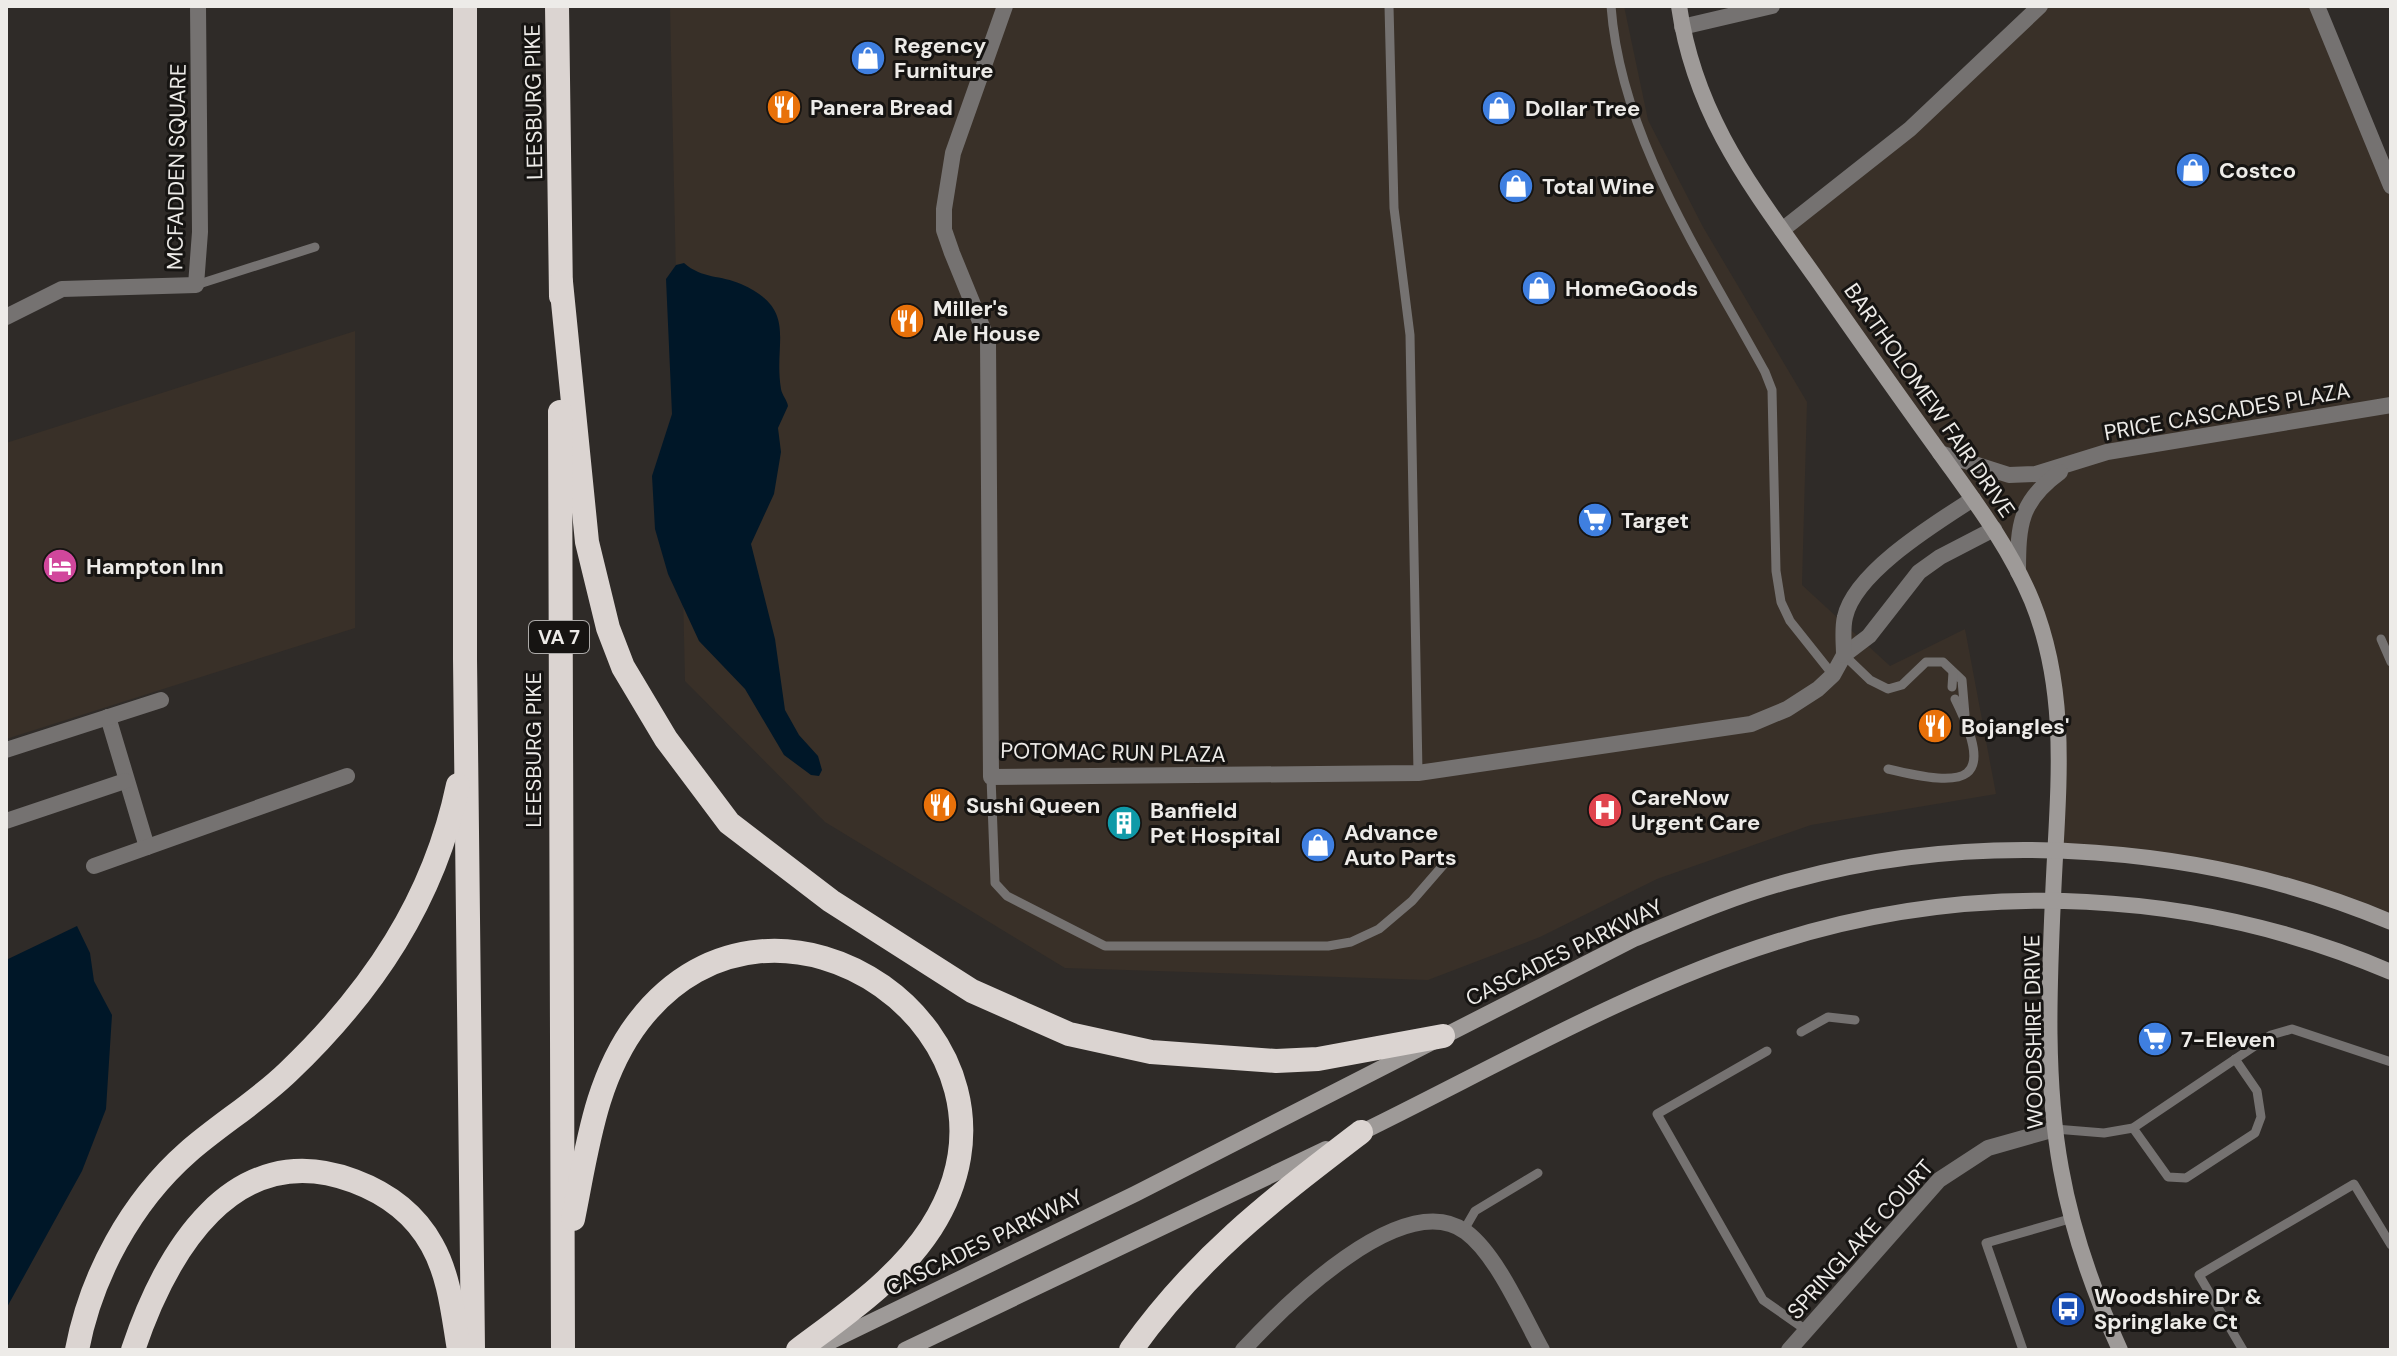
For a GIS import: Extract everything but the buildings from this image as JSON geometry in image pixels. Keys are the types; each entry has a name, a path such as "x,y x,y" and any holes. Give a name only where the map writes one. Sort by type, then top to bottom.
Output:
{"highway":[{"path":"465,6 465,659 473,1350"},
{"name":"LEESBURG PIKE","path":"557,6 561,282 558,702 563,1350"},
{"path":"561,282 587,542 608,628 623,667 666,739 729,823 831,901 972,991 1069,1034 1151,1052 1276,1061 1318,1059 1443,1036"},
{"path":"77,1350 100,1274 119,1237 147,1197 185,1155 253,1102 315,1046 381,965 404,930 437,864 453,806 466,745 465,659"},
{"path":"563,1269 598,1096 628,1036 654,1003 706,968 746,955 808,954 849,965 901,999 939,1048 956,1098 958,1150 945,1201 914,1251 872,1294 798,1350"},
{"path":"1131,1350 1162,1306 1204,1259 1267,1203 1361,1132"},
{"path":"133,1350 147,1310 174,1255 191,1230 231,1194 291,1173 346,1178 386,1196 403,1209 431,1242 440,1261 459,1350"}],"main road":[{"name":"BARTHOLOMEW FAIR DRIVE","path":"1679,6 1687,55 1715,129 1782,230 1994,529 2018,572 2040,625 2057,690 2060,758 2055,848"},
{"name":"CASCADES PARKWAY","path":"813,1350 1135,1194 1634,939 1755,891 1881,861 1967,851 2055,848 2181,864 2266,882 2391,922"},
{"name":"WOODSHIRE DRIVE","path":"2055,848 2052,1087 2055,1129 2073,1218 2120,1350"},
{"path":"905,1350 1655,989 1776,942 1860,920 1945,906 2053,901 2162,908 2248,925 2330,949 2391,972"}],"street":[{"name":"MCFADDEN SQUARE","path":"8,310 62,289 196,285 200,232 198,6"},
{"name":"POTOMAC RUN PLAZA","path":"1005,6 953,153 944,209 944,230 988,341 991,777 1418,773 1736,728 1769,718 1796,704 1833,675 1844,655 1869,636 1919,572 1940,557 1994,529"},
{"path":"1682,27 1772,6"},
{"path":"1782,230 1910,129 2040,6"},
{"path":"2317,6 2391,186"},
{"name":"PRICE CASCADES PLAZA","path":"1940,453 2009,475 2036,474 2107,452 2391,405"},
{"name":"PRICE CASCADES PLAZA","path":"2018,572 2022,515 2037,488 2071,464"},
{"name":"POTOMAC RUN PLAZA","path":"1844,655 1845,615 1882,564 1919,534 1973,499"},
{"path":"6,750 161,700"},
{"path":"108,717 147,847"},
{"path":"94,866 347,776"},
{"path":"6,821 125,781"},
{"name":"SPRINGLAKE COURT","path":"1789,1350 1939,1180 1988,1148 2055,1129"},
{"path":"1243,1350 1278,1312 1315,1281 1387,1235 1425,1221 1446,1222 1464,1230 1486,1253 1542,1350"}],"lane":[{"path":"1389,6 1394,208 1410,335 1418,773"},
{"path":"1611,6 1619,61 1651,158 1769,381 1774,408 1776,571 1781,602 1790,621 1833,675"},
{"path":"196,285 315,247"},
{"path":"2381,639 2391,662"},
{"path":"1844,655 1884,688 1898,687 1931,660 1943,662 1962,680 1965,715 1976,748 1971,767 1962,776 1941,781 1888,769"},
{"path":"1952,687 1953,672"},
{"path":"1955,699 1965,715"},
{"path":"991,777 995,883 1007,896 1105,946 1297,947 1351,942 1366,937 1392,919 1445,863"},
{"path":"1801,1032 1828,1017 1855,1020"},
{"path":"2055,1129 2104,1133 2133,1128 2271,1035 2292,1029 2391,1062"},
{"path":"1767,1051 1657,1114 1763,1300 1806,1330"},
{"path":"2133,1128 2168,1177 2186,1178 2255,1133 2261,1117 2257,1091 2235,1059"},
{"path":"1464,1230 1475,1211 1538,1173"},
{"path":"2243,1350 2199,1275 2354,1184 2391,1245"},
{"path":"2023,1350 1986,1243 2073,1218"}],"shaded area":[{"path":"670,6 1624,6 1648,120 1703,227 1807,402 1802,585 1890,666 1965,629 1996,794 1811,825 1657,879 1540,937 1428,980 1065,968 825,822 685,681"},
{"path":"2040,6 2317,6 2391,186 2391,922 2266,882 2055,848 2060,758 2031,599 1782,230"},
{"path":"355,331 355,628 6,739 6,443"}],"water":[{"path":"684,263 698,272 734,281 759,294 777,316 781,389 788,406 778,428 781,452 774,494 751,544 775,639 785,710 799,735 818,756 822,770 819,776 811,775 784,755 745,689 699,641 668,574 655,529 652,476 672,414 666,279 676,265"},
{"path":"77,926 90,953 94,981 112,1015 106,1109 82,1171 6,1309 6,960"}],"place":[{"name":"Regency Furniture","path":"868,58"},
{"name":"Panera Bread","path":"784,107"},
{"name":"Dollar Tree","path":"1499,108"},
{"name":"Costco","path":"2193,170"},
{"name":"Total Wine","path":"1516,186"},
{"name":"HomeGoods","path":"1539,288"},
{"name":"Miller's Ale House","path":"907,321"},
{"name":"Target","path":"1595,520"},
{"name":"Hampton Inn","path":"60,566"},
{"name":"Bojangles'","path":"1935,726"},
{"name":"Sushi Queen","path":"940,805"},
{"name":"CareNow Urgent Care","path":"1605,810"},
{"name":"Banfield Pet Hospital","path":"1124,823"},
{"name":"Advance Auto Parts","path":"1318,845"},
{"name":"7-Eleven","path":"2155,1039"},
{"name":"Woodshire Dr & Springlake Ct","path":"2068,1309"}]}
